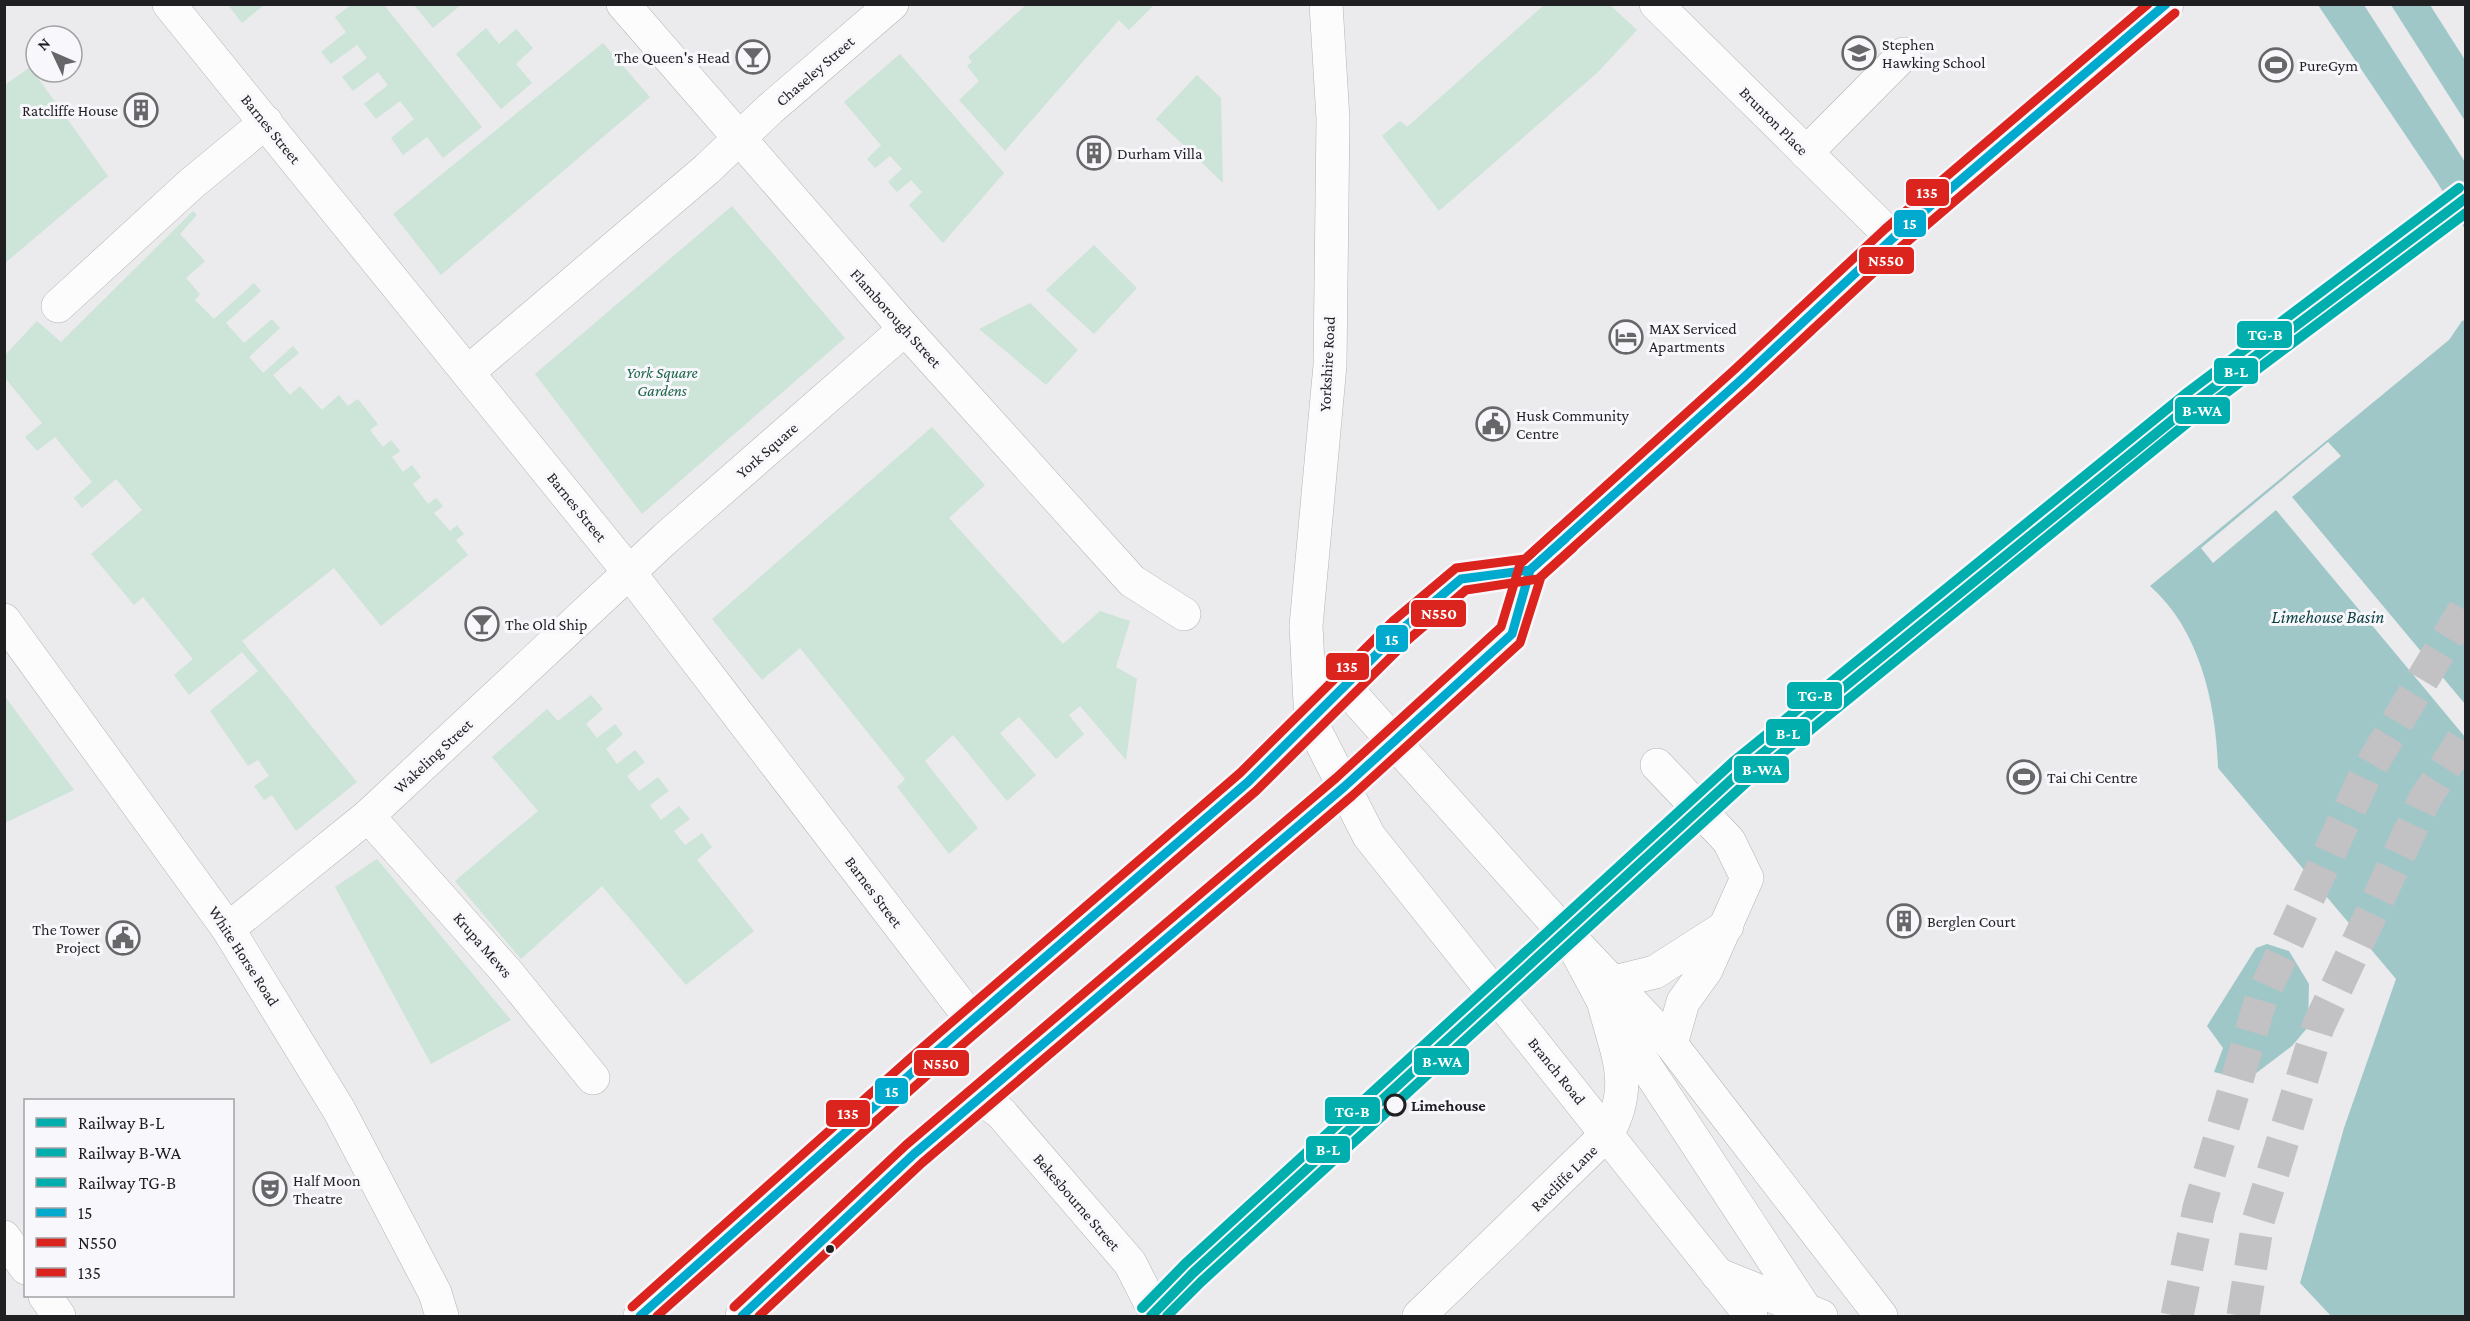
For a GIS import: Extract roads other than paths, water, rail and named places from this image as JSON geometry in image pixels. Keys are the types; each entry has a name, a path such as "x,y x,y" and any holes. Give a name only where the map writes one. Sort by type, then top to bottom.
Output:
{"main road":[{"name":"Barnes Street","path":"169,4 629,572 972,1020"},
{"name":"Flamborough Street","path":"623,4 905,329 1132,580 1184,614"},
{"name":"Chaseley Street","path":"740,138 892,4"},
{"name":"Yorkshire Road","path":"1311,722 1306,626 1330,365 1334,119 1326,4"},
{"name":"Brunton Place","path":"1656,4 1893,238"},
{"path":"742,1317 914,1154 1395,742 1512,634 1530,570 1742,379 1893,238 2167,4"},
{"path":"1806,153 1904,54"},
{"path":"58,306 191,184 266,122"},
{"path":"468,372 740,138"},
{"name":"York Square","path":"629,572 905,329"},
{"path":"640,1317 972,1020 1248,782 1311,722 1401,630 1461,579 1530,570"},
{"name":"Wakeling Street","path":"228,930 368,816 629,572"},
{"name":"White Horse Road","path":"4,620 228,930 339,1110 435,1293 442,1317"},
{"name":"Branch Road","path":"1345,687 1570,939 1608,991 1814,1314"},
{"name":"Branch Road","path":"1311,722 1369,836 1718,1274 1814,1314"},
{"path":"1657,765 1729,841 1747,878 1706,970 1683,1002 1671,1044"},
{"name":"Krupa Mews","path":"368,816 506,971 593,1078"},
{"path":"1608,991 1655,972 1727,926"},
{"name":"Branch Road","path":"1608,991 1671,1044 1881,1317"},
{"name":"Ratcliffe Lane","path":"1419,1317 1607,1134 1617,1117 1623,1095 1622,1072 1608,991"},
{"name":"Bekesbourne Street","path":"981,1098 1001,1113 1130,1263 1157,1317"},
{"path":"4,1237 24,1265"},
{"path":"1718,1274 1751,1317"},
{"path":"46,1297 59,1317"}],"water":[{"path":"2318,5 2364,5 2465,162 2465,229 2437,182"},
{"path":"2391,5 2430,5 2465,60 2465,121"},
{"name":"Limehouse Basin","path":"2465,320 2465,1316 2331,1316 2300,1283 2344,1128 2396,979 2218,768 2214,719 2202,670 2181,624 2150,586 2449,340"},
{"path":"2267,944 2289,951 2309,984 2308,1027 2292,1046 2247,1080 2214,1072 2223,1048 2207,1026 2256,948"}],"tunnel":[{"path":"2177,1316 2199,1208 2261,999 2366,774 2466,607"},
{"path":"2243,1316 2258,1221 2318,1027 2425,799 2466,735"}],"rail line":[{"name":"TG-B","path":"1142,1308 1185,1264 1733,762 2188,392 2459,188"},
{"name":"B-L","path":"1151,1316 1193,1273 1741,771 2196,401 2466,198"},
{"name":"B-WA","path":"1167,1316 1201,1282 1749,780 2203,410 2466,213"}],"place":[{"name":"Stephen Hawking School","path":"1859,53"},
{"name":"The Queen's Head","path":"753,57"},
{"name":"PureGym","path":"2276,65"},
{"name":"Ratcliffe House","path":"141,110"},
{"name":"Durham Villa","path":"1094,153"},
{"name":"MAX Serviced Apartments","path":"1626,337"},
{"name":"Husk Community Centre","path":"1493,424"},
{"name":"The Old Ship","path":"482,624"},
{"name":"Tai Chi Centre","path":"2024,777"},
{"name":"Berglen Court","path":"1904,921"},
{"name":"The Tower Project","path":"123,938"},
{"name":"Limehouse","path":"1395,1105"},
{"name":"Half Moon Theatre","path":"270,1189"}],"park label":[{"name":"York Square Gardens","path":"662,381"}]}
